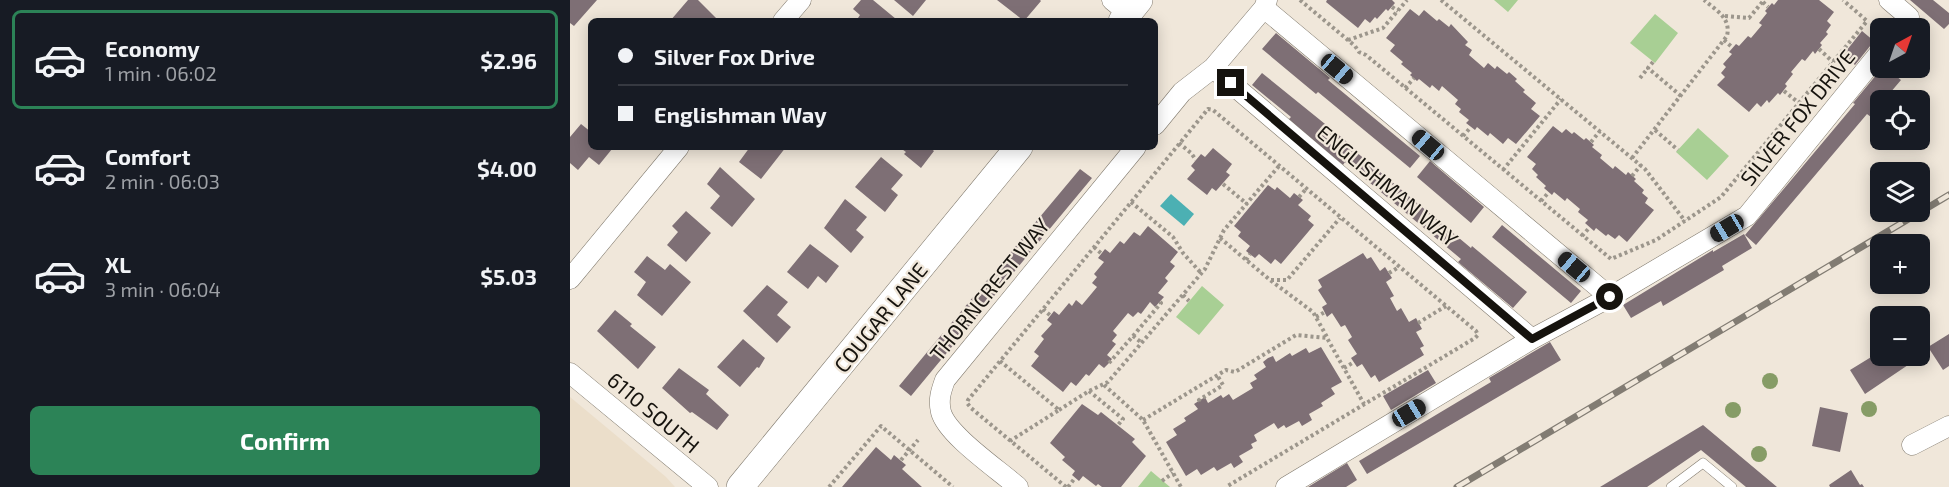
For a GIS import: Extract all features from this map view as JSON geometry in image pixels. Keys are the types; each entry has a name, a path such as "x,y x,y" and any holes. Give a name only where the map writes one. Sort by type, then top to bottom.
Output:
{"main road":[{"name":"COUGAR LANE","path":"740,487 1017,150"}],"street":[{"path":"786,18 801,0"},
{"path":"1889,0 1908,18"},
{"path":"1158,120 1182,92 1213,68 1266,4 1610,297"},
{"name":"SILVER FOX DRIVE","path":"1286,487 1532,339 1610,297 1747,216 1870,65"},
{"name":"ENGLISHMAN WAY","path":"1213,68 1532,339"},
{"path":"570,279 677,150"},
{"name":"THORNCREST WAY","path":"1014,486 949,429 941,412 939,396 945,380 1134,150"},
{"name":"6110 SOUTH","path":"570,373 708,487"},
{"path":"1912,445 1949,426"}],"lane":[{"path":"1671,487 1703,463 1732,487"}],"path":[{"path":"1300,0 1359,52 1366,55 1611,259 1656,240 1721,197 1868,21 1842,0"},
{"path":"1348,40 1383,28 1407,0"},
{"path":"1441,0 1641,165 1685,220"},
{"path":"1704,0 1724,16 1749,18 1763,1 1768,7"},
{"path":"1392,7 1398,11"},
{"path":"1632,158 1724,40 1728,29 1724,16"},
{"path":"1724,40 1733,48"},
{"path":"1819,49 1833,62"},
{"path":"1640,78 1653,62"},
{"path":"1648,68 1681,96"},
{"path":"1405,88 1414,78"},
{"path":"1784,91 1799,103"},
{"path":"1503,170 1561,99"},
{"path":"1075,478 1067,487 967,403 1205,112 1213,110 1478,335 1226,487"},
{"path":"1463,136 1471,127"},
{"path":"1654,130 1678,150"},
{"path":"1590,142 1600,131"},
{"path":"1179,143 1196,160"},
{"path":"1632,176 1641,165"},
{"path":"1010,441 1089,391 1108,382 1201,273 1224,230 1279,166"},
{"path":"1223,184 1247,204"},
{"path":"1299,197 1306,189"},
{"path":"1541,201 1549,192"},
{"path":"1131,202 1173,237 1183,253 1201,273"},
{"path":"1270,280 1287,280 1340,218"},
{"path":"1582,236 1590,227"},
{"path":"1220,238 1313,312 1364,405"},
{"path":"1094,247 1102,254"},
{"path":"1246,260 1251,254"},
{"path":"1389,273 1399,267"},
{"path":"1280,280 1282,289"},
{"path":"1183,295 1189,301"},
{"path":"1109,363 1160,302"},
{"path":"1418,323 1446,306"},
{"path":"1043,309 1051,316"},
{"path":"1316,317 1325,312"},
{"path":"1143,420 1226,370 1235,372 1267,356 1296,335 1327,338"},
{"path":"1133,336 1142,343"},
{"path":"1000,361 1059,410"},
{"path":"1344,368 1354,362"},
{"path":"1200,401 1223,385 1217,375"},
{"path":"1104,385 1143,420 1181,487"},
{"path":"1089,391 1123,419 1118,425"},
{"path":"829,487 880,426 950,486"},
{"path":"901,460 918,440"},
{"path":"1162,481 1173,473"}],"shaded area":[{"path":"570,397 666,477 675,487 570,487"}],"green space":[{"path":"1494,0 1518,0 1508,12"},
{"path":"1655,14 1678,33 1655,63 1630,43"},
{"path":"1698,128 1729,156 1707,180 1676,152"},
{"path":"1202,286 1224,305 1199,335 1176,317"},
{"path":"1151,471 1170,487 1138,487"}],"water":[{"path":"1171,194 1194,214 1184,226 1160,206"}],"building":[{"path":"570,0 597,0 574,26 570,23"},
{"path":"688,0 698,0 716,18 673,18"},
{"path":"861,0 873,0 895,18 858,18 860,15 853,9"},
{"path":"894,0 926,0 913,16"},
{"path":"997,0 1041,1 1027,18 1020,18"},
{"path":"1327,0 1392,0 1395,3 1388,11 1386,9 1370,23 1365,19 1358,28 1326,2"},
{"path":"1778,0 1819,0 1834,12 1827,21 1831,25 1815,54 1813,51 1805,61 1802,59 1791,72 1793,74 1780,95 1778,93 1769,103 1767,100 1761,107 1757,103 1749,112 1717,85 1725,77 1721,73 1726,67 1723,64 1732,54 1729,52 1736,44 1739,46 1748,36 1751,38 1762,25 1759,23 1767,13 1765,11"},
{"path":"1910,0 1933,0 1949,13 1949,24 1944,29"},
{"path":"1410,9 1419,16 1424,10 1437,21 1439,19 1449,27 1451,24 1468,42 1465,45 1472,50 1469,55 1484,68 1488,63 1495,69 1497,66 1507,74 1509,72 1525,90 1523,92 1536,103 1531,109 1540,116 1516,144 1508,138 1503,144 1490,133 1488,136 1477,127 1475,130 1466,123 1469,120 1459,112 1461,109 1455,104 1458,100 1442,86 1439,91 1432,85 1430,88 1419,79 1417,81 1410,75 1412,73 1401,64 1403,62 1390,51 1395,45 1386,38"},
{"path":"1862,31 1870,38 1870,46 1855,65 1843,55"},
{"path":"1276,33 1330,78 1328,80 1420,156 1410,168 1262,49"},
{"path":"1262,73 1527,292 1513,308 1458,262 1461,259 1345,162 1343,165 1288,120 1291,117 1252,85"},
{"path":"1874,78 1898,78 1901,80 1892,90 1870,90 1870,116 1867,114 1756,245 1745,235 1855,104 1853,103"},
{"path":"581,124 588,130 588,150 611,150 599,165 589,157 578,170 570,163 570,137"},
{"path":"1553,126 1562,133 1566,129 1584,140 1586,138 1602,155 1600,158 1613,169 1615,166 1626,175 1628,172 1644,190 1642,193 1648,198 1645,203 1654,210 1627,242 1619,235 1615,239 1608,234 1606,236 1596,228 1594,231 1585,223 1588,220 1578,212 1580,209 1567,198 1565,201 1554,192 1552,195 1536,177 1538,175 1532,169 1536,164 1527,157"},
{"path":"1213,148 1232,164 1226,172 1230,175 1216,191 1212,188 1207,195 1187,179 1195,170 1191,166 1201,154 1205,157"},
{"path":"748,150 784,150 761,179 739,162"},
{"path":"903,150 934,151 921,168 904,154 906,152"},
{"path":"881,157 903,175 891,189 898,195 885,212 855,187"},
{"path":"1430,161 1484,207 1471,223 1417,177"},
{"path":"720,167 755,199 732,227 710,208 720,196 707,184"},
{"path":"1080,169 1092,178 960,337 948,327"},
{"path":"1268,185 1275,190 1277,187 1290,198 1294,193 1303,200 1298,205 1311,216 1308,220 1314,225 1281,264 1275,259 1271,264 1259,254 1255,258 1246,251 1250,246 1238,236 1241,232 1234,226"},
{"path":"845,199 867,217 856,230 864,237 851,253 824,228"},
{"path":"686,211 711,233 686,262 667,245 678,232 672,226"},
{"path":"1502,225 1581,291 1571,303 1492,237"},
{"path":"1148,226 1178,252 1170,262 1175,266 1165,278 1168,281 1158,293 1164,297 1155,307 1150,302 1141,314 1138,312 1133,317 1128,313 1113,331 1117,335 1112,341 1116,344 1107,355 1112,359 1109,363 1104,368 1099,364 1089,376 1086,374 1076,386 1071,382 1063,392 1031,366 1039,356 1034,352 1044,339 1041,336 1052,324 1047,320 1054,311 1059,315 1069,303 1072,306 1076,300 1082,305 1097,287 1092,283 1097,277 1094,274 1104,262 1098,258 1105,249 1110,253 1120,241 1124,244 1134,232 1140,236"},
{"path":"1744,234 1752,248 1722,266 1724,270 1663,306 1661,301 1631,318 1623,305 1713,250 1713,252"},
{"path":"810,244 839,266 826,283 818,276 808,289 787,272"},
{"path":"1363,253 1367,259 1371,257 1380,271 1385,267 1392,278 1386,282 1394,296 1390,298 1397,311 1401,308 1409,322 1416,318 1422,329 1416,332 1424,346 1420,348 1424,355 1379,382 1375,375 1371,378 1362,364 1357,367 1351,358 1357,354 1348,340 1352,337 1345,325 1341,327 1332,313 1327,317 1322,307 1327,304 1318,290 1322,287 1318,280"},
{"path":"647,256 665,270 670,264 691,282 662,316 637,295 646,282 634,272"},
{"path":"767,285 788,302 777,315 791,327 777,343 743,311"},
{"path":"615,310 632,324 630,326 656,347 638,369 597,331"},
{"path":"943,333 955,343 911,396 899,386"},
{"path":"1949,334 1949,366 1943,370 1930,350 1930,346"},
{"path":"743,339 765,358 759,368 757,367 740,387 717,367"},
{"path":"1550,342 1561,360 1367,474 1359,461 1491,382 1489,378"},
{"path":"1321,347 1342,382 1331,388 1335,394 1321,403 1323,406 1309,414 1312,420 1302,426 1299,421 1286,428 1284,425 1278,429 1274,423 1254,435 1257,441 1251,444 1253,448 1239,456 1243,462 1234,468 1231,463 1217,471 1214,467 1201,475 1197,469 1186,476 1166,442 1177,435 1173,429 1186,421 1184,418 1198,409 1194,404 1205,397 1208,403 1221,395 1223,398 1229,394 1233,400 1253,388 1250,383 1257,379 1254,375 1266,367 1263,362 1268,358 1273,356 1276,362 1290,353 1292,356 1306,348 1309,353"},
{"path":"1870,358 1870,366 1907,366 1865,394 1850,370"},
{"path":"679,368 709,390 706,394 729,415 717,430 692,412 690,413 662,388"},
{"path":"1428,370 1436,383 1391,410 1383,396"},
{"path":"1082,404 1098,415 1101,412 1135,439 1132,442 1146,456 1121,487 1102,487 1098,484 1096,486 1083,476 1079,481 1072,475 1075,471 1062,460 1065,457 1050,443"},
{"path":"1820,407 1848,413 1840,452 1812,446"},
{"path":"1703,425 1777,487 1746,487 1701,450 1647,487 1600,487"},
{"path":"876,447 891,460 894,455 906,465 902,469 922,487 842,487"},
{"path":"1347,463 1357,480 1346,487 1308,487"},
{"path":"1851,470 1860,485 1864,487 1830,487 1829,485"}],"railway":[{"path":"1457,487 1949,195"}],"route":[{"path":"1231,83 1532,339 1610,297"}]}
